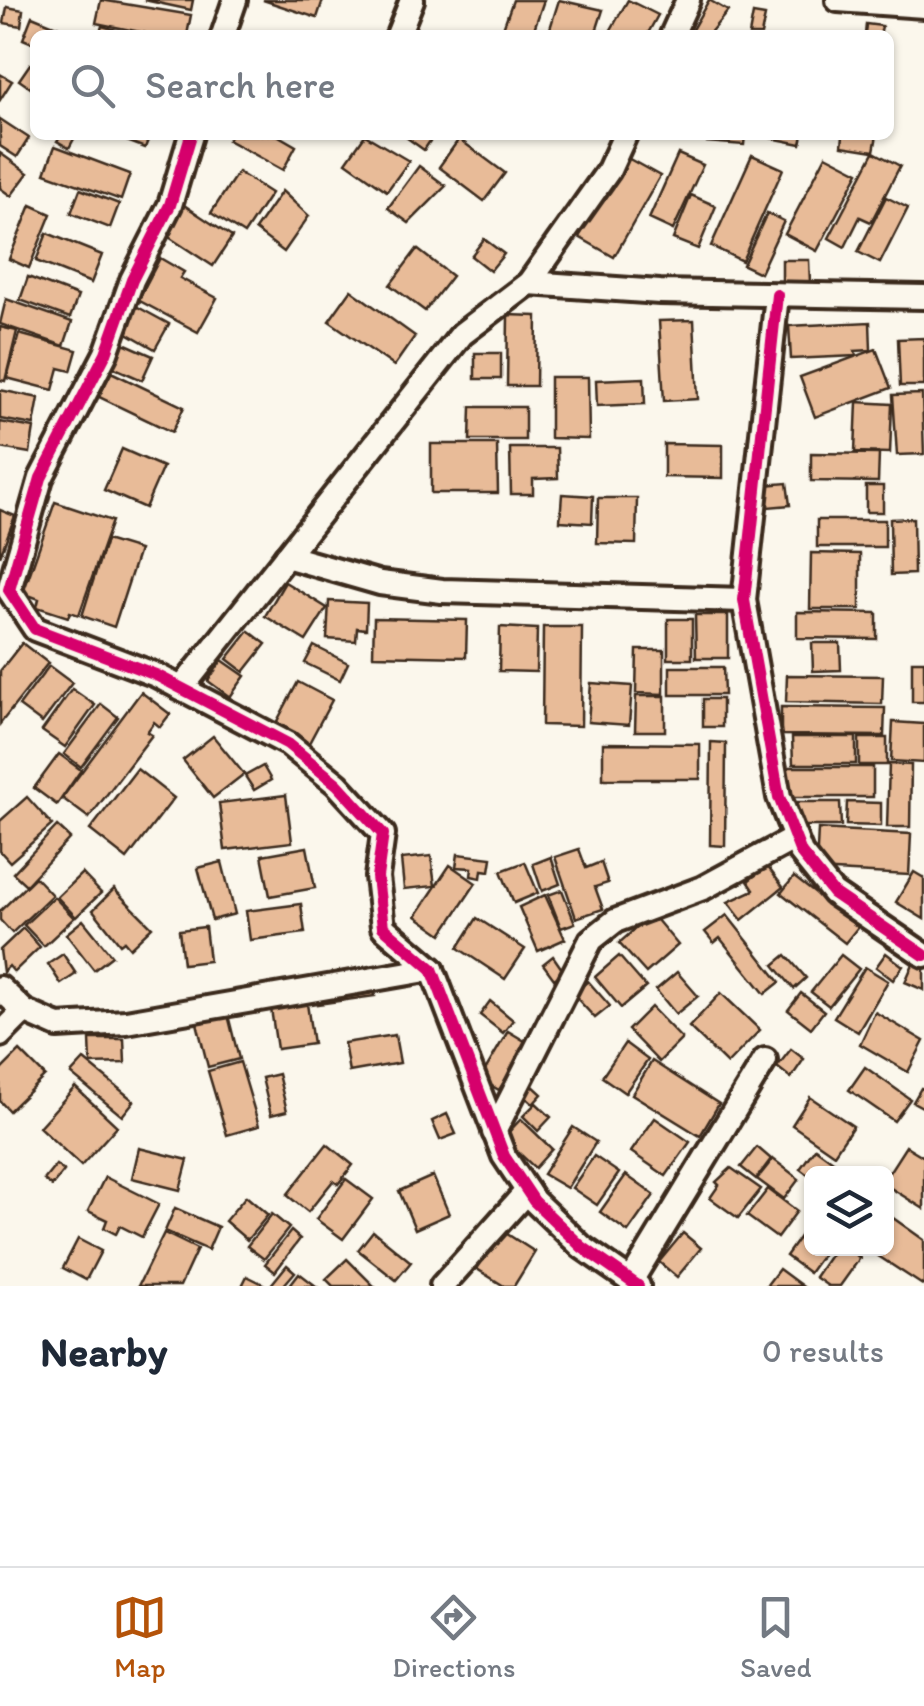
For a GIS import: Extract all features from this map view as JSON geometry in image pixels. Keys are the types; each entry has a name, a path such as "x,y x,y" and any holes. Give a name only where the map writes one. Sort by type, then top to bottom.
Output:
{"street":[{"path":"225,30 235,0"},
{"path":"400,30 412,0"},
{"path":"674,30 688,0"},
{"path":"838,0 924,6"},
{"path":"189,140 170,205 132,280 106,353 40,478 9,590 35,628 181,689 288,744 337,784 383,834 377,876 383,927 432,969 494,1132 527,1191 582,1246 635,1284 765,1060"},
{"path":"181,689 462,334 529,283 609,170 624,140"},
{"path":"529,283 924,298"},
{"path":"777,295 744,600 779,798 801,853 833,893 924,954"},
{"path":"286,556 380,583 442,591 744,600"},
{"path":"494,1132 591,940 615,921 703,888 795,838"},
{"path":"0,988 24,1012 58,1026 126,1022 432,969"},
{"path":"0,1035 24,1012"},
{"path":"442,1286 527,1191"}],"building":[{"path":"101,0 191,15 188,30 130,30 96,23"},
{"path":"144,0 193,0 191,10"},
{"path":"263,0 323,0 317,18"},
{"path":"513,0 544,0 534,30 503,28"},
{"path":"559,0 603,10 597,30 550,30"},
{"path":"628,0 658,15 650,30 611,30"},
{"path":"709,0 728,11 712,30 692,30"},
{"path":"7,7 23,10 21,26 4,23"},
{"path":"753,14 765,16 762,30 750,30"},
{"path":"32,16 66,30 30,30 30,42 23,39"},
{"path":"866,24 882,26 881,30 865,30"},
{"path":"30,64 30,88 19,80"},
{"path":"0,74 12,81 0,100"},
{"path":"0,119 29,138 17,157 0,146"},
{"path":"58,140 73,140 69,148"},
{"path":"124,140 148,140 145,148"},
{"path":"228,140 286,140 296,146 283,170"},
{"path":"361,140 373,140 409,161 387,191 346,162"},
{"path":"410,140 431,140 424,150"},
{"path":"460,140 505,173 484,201 439,167"},
{"path":"707,140 744,140 744,145"},
{"path":"843,140 876,140 874,151 842,146"},
{"path":"55,146 130,174 121,200 45,173"},
{"path":"874,152 900,166 871,222 860,217 845,247 829,238"},
{"path":"0,153 28,173 11,196 0,188"},
{"path":"678,154 703,165 673,230 649,219"},
{"path":"752,155 783,169 742,261 711,246"},
{"path":"826,155 859,172 817,251 785,234"},
{"path":"624,156 660,176 614,257 579,237"},
{"path":"419,166 446,186 409,223 388,208"},
{"path":"238,172 271,193 244,234 211,213"},
{"path":"80,189 119,204 110,228 71,213"},
{"path":"282,191 309,216 284,252 255,230"},
{"path":"691,195 716,206 698,249 673,239"},
{"path":"886,197 908,208 880,263 858,252"},
{"path":"181,203 232,237 213,266 161,232"},
{"path":"31,205 51,214 29,268 9,259"},
{"path":"767,213 784,221 760,273 743,265"},
{"path":"47,233 102,255 91,283 36,261"},
{"path":"484,239 504,254 490,271 471,256"},
{"path":"417,249 452,276 425,311 390,285"},
{"path":"160,258 184,272 180,278 217,298 198,332 138,300"},
{"path":"782,260 809,260 810,283 782,284"},
{"path":"28,277 78,296 70,318 20,300"},
{"path":"351,290 415,336 394,366 329,321"},
{"path":"6,299 72,322 64,346 0,324"},
{"path":"136,306 169,324 155,349 122,330"},
{"path":"508,315 537,316 536,386 507,386"},
{"path":"694,320 698,399 664,401 659,321"},
{"path":"870,322 871,350 855,351 856,356 791,359 789,326"},
{"path":"0,327 17,331 5,381 0,380"},
{"path":"19,334 77,350 71,371 59,368 53,390 7,378"},
{"path":"924,338 924,386 900,386 898,339"},
{"path":"119,341 153,356 142,380 108,365"},
{"path":"876,349 891,388 815,417 800,377"},
{"path":"475,353 501,353 501,379 475,379"},
{"path":"111,372 184,407 172,432 99,397"},
{"path":"550,377 588,377 589,439 550,438"},
{"path":"644,378 645,404 597,406 596,380"},
{"path":"0,390 39,398 34,425 0,419"},
{"path":"922,394 924,454 897,455 893,395"},
{"path":"857,402 892,404 890,453 855,452"},
{"path":"471,407 525,407 525,440 470,440"},
{"path":"0,422 34,428 30,453 0,448"},
{"path":"431,444 497,444 498,493 431,493"},
{"path":"664,444 723,445 723,478 664,477"},
{"path":"510,448 557,448 558,478 533,479 533,494 511,494"},
{"path":"122,449 163,467 145,508 104,490"},
{"path":"811,453 879,454 878,482 811,481"},
{"path":"787,483 790,505 768,507 765,485"},
{"path":"866,486 883,486 883,512 866,512"},
{"path":"562,494 593,496 592,523 560,521"},
{"path":"598,498 637,498 636,544 597,543"},
{"path":"55,502 112,521 79,615 70,612 68,617 37,607 39,599 23,593"},
{"path":"0,510 15,516 0,556"},
{"path":"913,518 914,574 891,575 890,519"},
{"path":"817,520 885,520 885,547 817,547"},
{"path":"106,540 139,550 114,627 82,616"},
{"path":"811,553 860,554 860,609 810,609"},
{"path":"285,582 327,608 306,641 265,616"},
{"path":"329,601 367,603 366,629 357,628 356,641 327,639"},
{"path":"797,612 877,613 877,639 797,638"},
{"path":"695,615 728,615 728,658 696,658"},
{"path":"374,618 467,620 466,657 373,655"},
{"path":"668,619 692,619 692,659 668,659"},
{"path":"500,627 537,629 536,672 499,671"},
{"path":"543,627 582,627 581,726 542,725"},
{"path":"249,631 266,644 244,672 227,659"},
{"path":"22,643 48,663 0,724 0,671"},
{"path":"812,643 840,643 841,670 813,671"},
{"path":"314,646 348,663 340,680 305,663"},
{"path":"637,650 664,650 664,694 636,693"},
{"path":"222,660 245,676 230,697 208,681"},
{"path":"912,661 924,661 924,702 912,702"},
{"path":"49,666 72,683 42,723 19,706"},
{"path":"670,667 723,667 724,695 670,695"},
{"path":"787,675 883,676 882,704 786,702"},
{"path":"298,682 332,700 309,743 275,725"},
{"path":"591,683 632,686 629,725 588,722"},
{"path":"72,689 95,705 65,747 42,731"},
{"path":"141,692 170,714 160,727 154,722 147,732 152,735 89,818 62,798"},
{"path":"636,696 665,696 665,731 635,731"},
{"path":"703,699 722,699 722,727 703,727"},
{"path":"101,704 118,717 81,767 64,754"},
{"path":"781,707 885,708 884,736 781,735"},
{"path":"893,722 924,724 924,763 891,761"},
{"path":"213,736 244,774 213,798 183,760"},
{"path":"792,737 856,737 856,764 793,764"},
{"path":"859,738 887,738 887,765 859,765"},
{"path":"711,742 726,743 725,846 710,845"},
{"path":"603,743 700,744 700,779 603,779"},
{"path":"59,754 81,770 57,805 34,788"},
{"path":"889,764 911,765 910,827 887,827"},
{"path":"263,766 271,780 254,790 245,776"},
{"path":"785,767 873,767 873,797 786,797"},
{"path":"137,769 174,798 127,859 90,830"},
{"path":"286,795 292,842 225,850 219,803"},
{"path":"27,797 52,825 10,862 0,851 0,821"},
{"path":"795,802 840,802 841,826 795,826"},
{"path":"847,802 881,803 881,826 846,825"},
{"path":"57,826 70,838 26,885 13,873"},
{"path":"818,829 911,834 909,875 816,870"},
{"path":"307,847 315,888 270,896 262,855"},
{"path":"579,849 586,868 601,862 608,883 595,887 603,909 576,918 555,857"},
{"path":"458,854 492,858 490,871 482,870 481,878 471,876 472,868 456,867"},
{"path":"431,856 435,886 404,889 401,859"},
{"path":"551,857 560,884 542,891 533,864"},
{"path":"222,862 235,914 212,920 198,868"},
{"path":"525,862 538,893 514,903 501,871"},
{"path":"450,865 476,883 442,934 416,916"},
{"path":"767,866 783,887 742,920 728,902 754,890 748,881"},
{"path":"914,872 924,878 924,919 896,902"},
{"path":"82,873 101,893 76,917 57,897"},
{"path":"35,877 52,895 12,933 0,920 0,911"},
{"path":"794,877 858,927 845,943 781,893"},
{"path":"114,889 152,927 130,948 124,941 120,944 93,910"},
{"path":"562,890 575,923 561,928 548,895"},
{"path":"545,895 565,939 538,951 519,907"},
{"path":"54,897 74,918 44,946 24,925"},
{"path":"301,904 305,933 250,940 246,911"},
{"path":"652,914 678,945 646,973 619,943"},
{"path":"727,915 780,982 765,994 720,938 714,943 705,932"},
{"path":"477,918 525,949 505,979 458,948"},
{"path":"83,920 112,956 94,970 66,934"},
{"path":"205,927 209,961 183,964 179,930"},
{"path":"23,928 40,947 14,972 9,966 3,972 0,950"},
{"path":"886,953 903,966 893,980 876,967"},
{"path":"63,954 76,974 61,984 48,964"},
{"path":"786,955 806,978 794,989 774,965"},
{"path":"841,955 859,969 829,1006 811,992"},
{"path":"553,956 564,972 554,979 543,964"},
{"path":"619,956 646,987 621,1008 595,977"},
{"path":"913,964 924,969 924,990 905,982"},
{"path":"865,967 888,981 858,1032 834,1017"},
{"path":"677,972 698,996 676,1014 656,990"},
{"path":"372,981 375,996 317,1004 315,990"},
{"path":"588,981 610,1006 595,1018 573,994"},
{"path":"721,993 760,1030 727,1064 689,1027"},
{"path":"801,993 824,1011 811,1028 788,1010"},
{"path":"306,997 313,1044 277,1049 270,1002"},
{"path":"490,1001 513,1020 503,1033 480,1015"},
{"path":"651,1007 682,1039 659,1062 628,1030"},
{"path":"227,1011 239,1059 208,1067 196,1019"},
{"path":"875,1012 924,1041 908,1072 860,1044"},
{"path":"508,1031 528,1043 499,1090 480,1079"},
{"path":"395,1035 400,1063 349,1072 344,1043"},
{"path":"90,1039 124,1039 125,1063 91,1064"},
{"path":"625,1043 648,1060 625,1093 602,1077"},
{"path":"791,1049 804,1059 791,1078 777,1067"},
{"path":"20,1051 45,1076 9,1111 0,1101 0,1071"},
{"path":"84,1060 134,1101 122,1116 71,1074"},
{"path":"652,1061 719,1104 700,1136 632,1094"},
{"path":"240,1062 259,1126 227,1135 208,1071"},
{"path":"865,1067 910,1099 894,1121 849,1090"},
{"path":"278,1074 287,1111 271,1115 262,1078"},
{"path":"532,1085 542,1094 533,1104 523,1095"},
{"path":"75,1087 117,1126 81,1166 39,1127"},
{"path":"924,1089 924,1108 913,1102"},
{"path":"810,1097 853,1126 834,1154 792,1125"},
{"path":"536,1103 551,1117 538,1131 523,1116"},
{"path":"447,1114 456,1134 440,1140 432,1121"},
{"path":"655,1118 690,1142 666,1176 631,1152"},
{"path":"521,1119 552,1149 535,1168 503,1138"},
{"path":"573,1127 596,1142 567,1188 543,1174"},
{"path":"327,1144 353,1165 338,1184 333,1181 308,1212 287,1195"},
{"path":"906,1146 924,1157 924,1209 894,1190 893,1166"},
{"path":"757,1147 771,1159 756,1179 741,1167"},
{"path":"139,1148 188,1160 180,1190 132,1178"},
{"path":"815,1148 840,1166 804,1166 804,1172 800,1169"},
{"path":"594,1156 619,1173 597,1205 572,1188"},
{"path":"773,1159 799,1179 784,1199 757,1179"},
{"path":"56,1165 64,1171 52,1186 44,1180"},
{"path":"731,1168 761,1189 738,1218 710,1198 719,1185 716,1182"},
{"path":"626,1175 654,1195 628,1232 600,1212"},
{"path":"433,1176 449,1214 415,1229 399,1191"},
{"path":"105,1177 159,1204 142,1237 120,1226 116,1234 104,1228 107,1220 88,1211"},
{"path":"346,1179 373,1199 343,1239 316,1219"},
{"path":"768,1189 797,1211 777,1238 747,1216"},
{"path":"246,1196 268,1215 247,1240 225,1221"},
{"path":"175,1208 218,1227 208,1250 165,1231"},
{"path":"272,1214 289,1228 264,1259 247,1246"},
{"path":"894,1219 924,1240 924,1286 878,1256 894,1256"},
{"path":"501,1230 535,1252 514,1286 504,1286 477,1269"},
{"path":"291,1231 300,1239 275,1272 265,1264"},
{"path":"373,1231 411,1262 396,1280 358,1250"},
{"path":"804,1231 804,1256 821,1256 809,1273 786,1256"},
{"path":"164,1233 197,1249 180,1286 138,1286"},
{"path":"683,1233 701,1248 677,1277 659,1262"},
{"path":"78,1239 101,1251 86,1280 63,1268"},
{"path":"829,1256 860,1258 840,1286 828,1286 815,1277"},
{"path":"347,1259 374,1286 333,1286 326,1279"},
{"path":"287,1265 295,1272 283,1286 270,1286"},
{"path":"779,1269 802,1286 766,1286"},
{"path":"299,1273 316,1286 289,1286"},
{"path":"247,1276 265,1285 242,1286"}],"cycle path":[{"path":"190,140 170,205 132,280 106,353 41,478 9,590 35,629 156,675 288,744 337,784 383,834 377,877 383,927 432,969 504,1156 534,1201 582,1247 638,1286"},
{"path":"777,295 744,600 779,797 801,853 833,893 924,955"}]}
